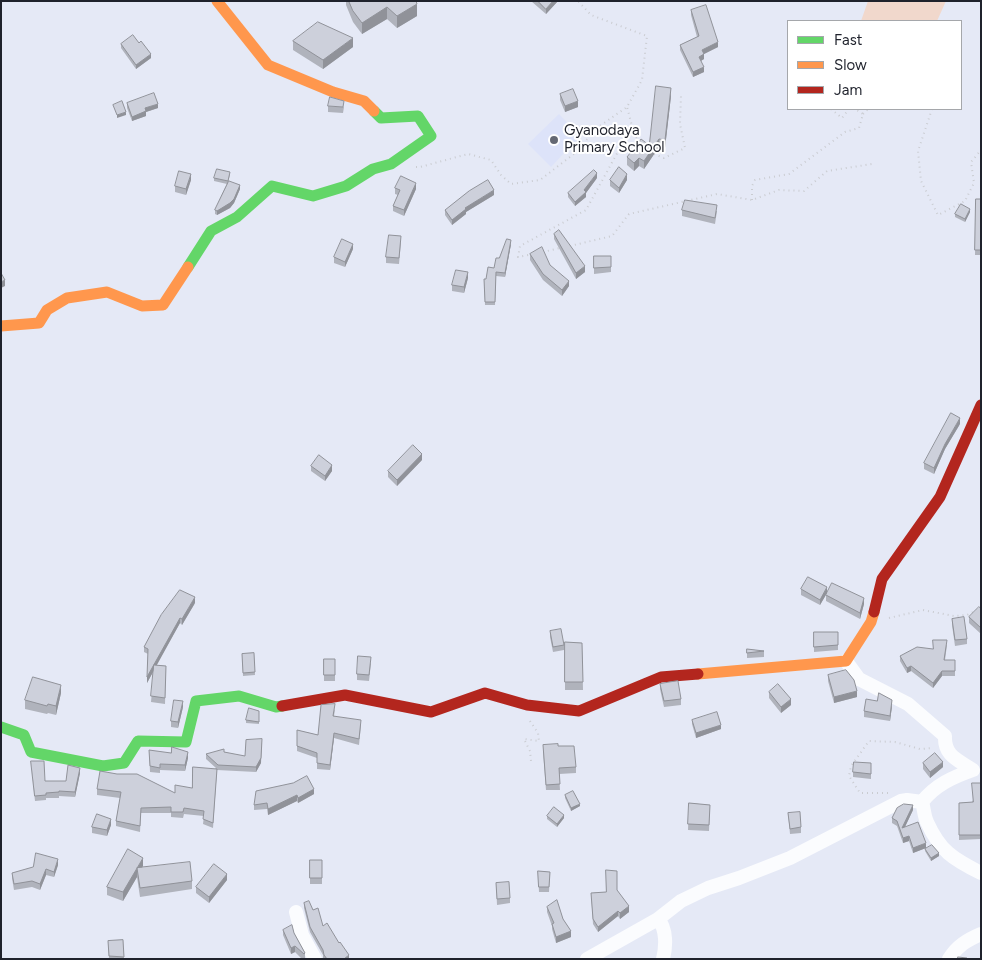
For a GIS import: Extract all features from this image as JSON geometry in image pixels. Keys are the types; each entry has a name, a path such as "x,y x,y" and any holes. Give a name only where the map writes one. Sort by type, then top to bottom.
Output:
{"street":[{"path":"1,326 39,323 47,310 67,298 107,292 142,306 163,305 211,231 237,217 272,186 312,196 346,186 373,168 391,164 431,136 418,116 381,118 364,101 332,92 268,65 217,1"},
{"path":"846,660 871,622 882,579 940,497 981,406"},
{"path":"1,727 24,735 31,752 102,766 124,763 138,741 186,742 196,701 239,696 276,707 345,695 431,712 485,693 527,705 579,712 661,677 846,660"},
{"path":"846,660 859,679 908,704 945,736 944,742 948,753 977,770"},
{"path":"977,770 953,777 930,792 922,802 925,819 945,851 956,860 981,873"},
{"path":"586,959 658,920 681,901 708,888 790,858 890,805 908,800 922,802"},
{"path":"296,912 302,936 315,959"},
{"path":"658,920 662,924 664,935 663,959"},
{"path":"949,959 964,942 981,934"}],"path":[{"path":"391,164 420,167 468,154 491,160 501,175 511,184 540,180 579,150 594,130 628,107 642,80 647,36 591,15 578,1"},
{"path":"652,153 664,158 685,148 680,124 681,95"},
{"path":"628,107 632,126 586,210 520,246 518,257 612,236 629,214 717,194 752,200 779,190 804,191 827,170 872,164"},
{"path":"832,110 842,118 847,110"},
{"path":"857,110 863,114"},
{"path":"752,200 752,186 755,180 789,174 845,132 858,128 863,114 867,110"},
{"path":"932,110 918,151 921,181 938,215 965,201 974,183 971,162 981,150"},
{"path":"629,130 646,147"},
{"path":"871,622 923,610 954,616 967,615 981,608"},
{"path":"527,705 528,719 538,732 539,741 524,739 530,752 531,761"},
{"path":"890,805 888,792 860,793 849,776 851,766 869,741 895,742 931,749 944,742"}],"shaded area":[{"path":"868,1 946,1 937,20 861,20"},
{"name":"Gyanodaya Primary School","path":"559,114 580,136 551,167 528,144"}],"building":[{"path":"349,1 416,1 417,4 397,16 387,7 362,23 353,11"},
{"path":"538,1 553,1 546,9"},
{"path":"706,5 718,42 702,50 704,54 699,57 704,67 693,72 680,45 699,36 691,10"},
{"path":"318,22 353,38 323,60 293,41"},
{"path":"133,35 139,43 141,41 151,54 136,65 121,44"},
{"path":"656,86 671,88 665,140 659,139 644,161 639,158 634,163 627,157 641,139 649,145"},
{"path":"573,89 578,101 565,106 560,94"},
{"path":"154,93 158,104 145,108 146,111 132,117 127,103"},
{"path":"330,97 344,101 343,107 328,106"},
{"path":"122,101 126,112 117,115 113,105"},
{"path":"619,167 627,174 619,188 610,180"},
{"path":"217,169 230,172 228,181 214,178"},
{"path":"594,170 597,173 584,190 586,192 575,202 568,193"},
{"path":"179,171 191,174 186,189 175,186"},
{"path":"401,176 416,183 404,210 393,206 400,190 395,188"},
{"path":"488,180 494,190 465,208 452,220 445,210 469,191"},
{"path":"229,181 240,185 234,199 217,211 215,210"},
{"path":"976,199 981,199 981,250 975,250"},
{"path":"685,200 717,205 715,218 682,210"},
{"path":"961,204 970,209 965,219 955,214"},
{"path":"559,230 585,266 576,273 554,234"},
{"path":"389,235 401,236 399,258 386,257"},
{"path":"342,239 353,244 345,262 334,257"},
{"path":"507,239 511,240 505,273 496,272 495,302 485,302 484,279 486,279 488,267 494,268 496,258 499,258"},
{"path":"542,247 550,265 569,281 562,290 543,274 530,254"},
{"path":"594,256 611,256 611,267 594,268"},
{"path":"456,270 468,272 464,287 452,285"},
{"path":"1,273 5,280 1,282"},
{"path":"951,413 960,418 934,468 924,463"},
{"path":"413,445 422,454 397,480 388,471"},
{"path":"319,455 332,465 325,476 311,466"},
{"path":"808,577 827,587 820,600 801,589"},
{"path":"832,583 864,598 860,613 826,595"},
{"path":"180,590 195,597 182,619 180,618 147,677 148,649 144,647 161,615"},
{"path":"979,607 981,608 981,628 969,617"},
{"path":"964,617 967,639 955,640 952,619"},
{"path":"561,629 564,645 553,647 550,631"},
{"path":"814,632 838,632 838,645 814,647"},
{"path":"933,640 947,640 944,660 955,660 955,671 942,671 933,683 911,666 907,668 900,656 917,647 933,649"},
{"path":"565,642 582,643 583,682 565,682"},
{"path":"747,649 764,651 747,653"},
{"path":"254,653 255,672 243,673 242,654"},
{"path":"358,656 371,657 369,675 357,674"},
{"path":"324,659 335,659 335,675 324,675"},
{"path":"154,665 166,666 165,698 151,696"},
{"path":"846,670 854,680 857,691 834,697 828,675"},
{"path":"33,677 61,685 56,706 48,704 47,706 25,700"},
{"path":"678,681 681,699 664,701 660,684"},
{"path":"778,684 791,699 781,707 769,692"},
{"path":"879,693 892,700 890,716 864,711 866,699 877,701"},
{"path":"174,700 183,701 178,722 171,721"},
{"path":"335,704 333,716 361,720 359,739 334,733 330,765 317,763 317,753 297,746 297,730 318,735 321,705"},
{"path":"249,708 259,711 259,722 246,720"},
{"path":"717,712 721,725 696,733 692,720"},
{"path":"262,739 261,758 256,767 218,765 206,754 224,749 224,752 245,756 246,740"},
{"path":"558,744 558,746 574,746 576,767 559,768 560,784 546,785 543,745"},
{"path":"172,747 188,752 185,765 160,764 160,768 150,766 149,750 171,753"},
{"path":"935,753 943,762 930,772 923,763"},
{"path":"31,761 44,761 45,781 66,781 68,765 80,768 75,792 59,791 35,796"},
{"path":"854,762 871,763 871,774 853,772"},
{"path":"193,767 217,769 213,823 203,819 204,811 184,808 183,812 171,812 171,807 141,808 140,826 116,821 121,792 97,789 100,771 117,774 137,774 175,793 175,785 192,788"},
{"path":"307,776 314,789 298,798 297,795 268,809 267,803 254,805 256,791 293,783"},
{"path":"972,783 981,783 981,835 959,835 959,803 973,802"},
{"path":"573,791 580,804 571,808 565,795"},
{"path":"689,803 710,805 709,825 688,824"},
{"path":"904,804 913,805 902,828 918,822 926,843 913,848 909,836 903,838 897,821 892,818 897,808"},
{"path":"554,807 564,815 557,824 547,816"},
{"path":"800,812 801,827 790,829 788,813"},
{"path":"97,814 111,819 107,830 92,827"},
{"path":"932,845 939,853 931,858 925,849"},
{"path":"128,849 143,858 123,892 107,887"},
{"path":"36,853 58,859 54,872 46,869 40,884 32,881 14,884 12,873 33,867"},
{"path":"310,860 322,860 322,878 310,878"},
{"path":"190,862 192,881 140,888 137,868"},
{"path":"214,864 227,874 209,897 196,887"},
{"path":"606,870 617,871 617,890 629,906 620,913 618,911 598,927 593,919 591,893 606,892"},
{"path":"538,871 550,872 549,887 539,887"},
{"path":"509,882 510,898 497,899 496,883"},
{"path":"557,900 563,919 571,931 556,937 552,924 554,923 547,907"},
{"path":"309,901 313,910 318,908 323,926 327,923 349,955 344,959 327,959 324,955 310,927 304,903"},
{"path":"292,925 304,954 295,946 291,948 283,930"},
{"path":"123,940 124,957 109,956 108,941"}],"traffic: fast":[{"path":"188,267 211,231 237,217 272,186 313,196 346,186 373,169 391,164 431,136 418,116 381,118 374,111"},
{"path":"1,727 24,735 31,752 103,766 124,763 138,741 186,742 196,701 239,696 276,707 282,706"}],"traffic: slow":[{"path":"217,1 268,65 333,92 364,101 374,111"},
{"path":"1,326 39,323 47,310 67,298 107,292 142,306 163,305 188,267"},
{"path":"698,674 846,661 871,622 874,612"}],"traffic: jam":[{"path":"874,612 882,579 940,497 981,405"},
{"path":"282,706 345,695 431,712 485,693 527,705 579,711 661,677 698,674"}],"place":[{"name":"Gyanodaya Primary School","path":"554,140"}]}
